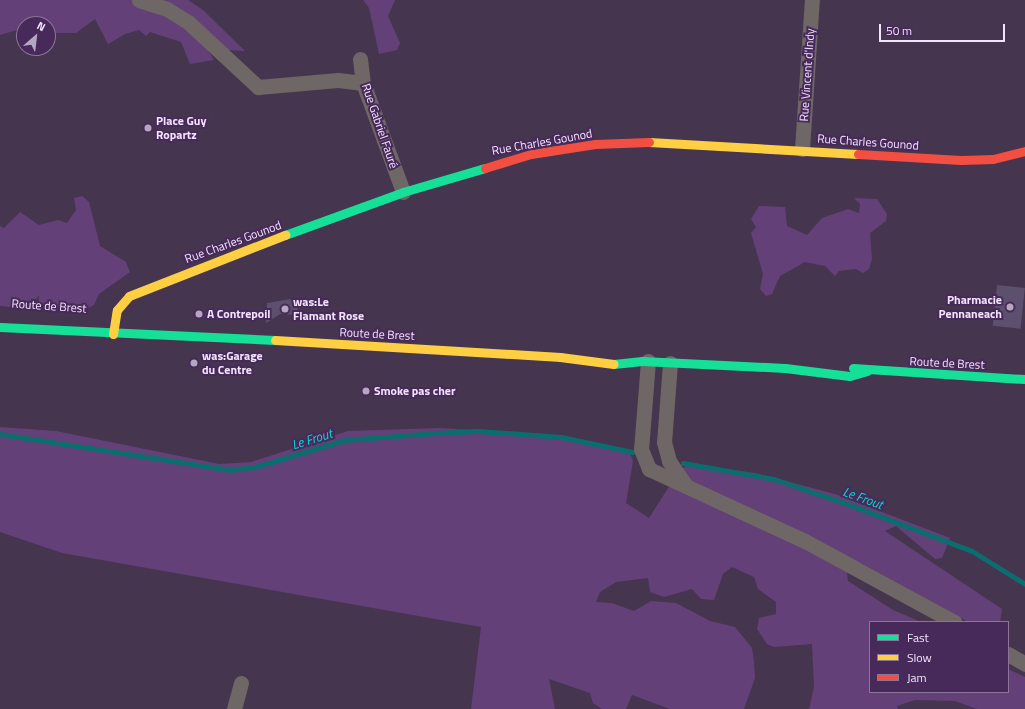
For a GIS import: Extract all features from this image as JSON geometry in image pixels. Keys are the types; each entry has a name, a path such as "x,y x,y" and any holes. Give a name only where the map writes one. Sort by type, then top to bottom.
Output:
{"main road":[{"name":"Rue Charles Gounod","path":"113,334 114,322 123,301 145,287 403,192 493,163 595,144 653,142 802,149 977,160 1025,151"},
{"name":"Route de Brest","path":"55,318 114,322 168,333"},
{"name":"Route de Brest","path":"0,327 113,334 168,333 560,357 610,364 645,361 785,368 834,376 867,371 1025,379"},
{"name":"Route de Brest","path":"560,357 603,352"},
{"name":"Route de Brest","path":"615,352 645,361"}],"street":[{"path":"139,0 167,9 188,22 250,83 262,89 338,80 363,82"},
{"name":"Rue Vincent d'Indy","path":"802,149 812,0"},
{"name":"Rue Gabriel Fauré","path":"360,59 363,82 403,192"},
{"path":"645,361 643,461 655,474 685,485 828,552 952,621"},
{"path":"670,363 664,442 669,461 685,485"},
{"path":"1009,655 1025,664"},
{"path":"234,709 241,683"}],"shaded area":[{"path":"0,0 188,0 203,10 245,51 207,49 214,60 190,64 181,42 150,32 146,36 139,30 125,34 108,44 95,19 76,33 56,33 56,16 16,16 16,30 0,35"},
{"path":"363,0 395,0 388,16 400,43 397,50 379,54 369,8"},
{"path":"82,196 89,202 100,246 126,262 130,272 99,294 94,305 88,308 51,308 51,304 39,303 39,295 29,309 0,306 0,226 4,228 20,212 39,225 58,220 67,223 76,210 74,198"},
{"path":"854,198 877,199 887,214 886,221 870,233 872,259 869,269 863,273 856,269 839,271 835,276 825,266 805,262 780,276 772,294 766,296 760,289 763,274 751,233 756,227 751,219 759,206 785,207 787,226 807,235 822,218 848,209 859,213 860,204"},
{"path":"0,427 56,431 219,464 251,462 348,431 439,428 551,435 629,450 633,461 626,503 649,518 679,471 689,464 755,473 835,494 950,538 942,558 935,559 896,526 885,531 1002,609 1000,621 966,621 863,564 845,559 848,581 893,610 919,621 869,621 869,693 1009,693 1009,669 1025,677 1025,709 977,709 955,701 915,700 897,706 898,709 809,709 814,687 812,644 774,647 767,644 757,629 759,618 776,614 776,602 758,589 754,577 732,567 723,574 714,600 701,599 692,589 664,597 650,592 648,578 616,582 600,592 596,602 612,603 634,611 651,601 676,603 710,621 735,627 752,648 754,661 755,678 744,709 670,709 632,695 626,709 602,709 593,703 590,693 549,679 555,709 471,709 481,627 62,553 0,532"}],"building":[{"name":"Pharmacie Pennaneach","path":"997,285 1025,288 1021,329 993,326"},
{"name":"was:Le Flamant Rose","path":"297,298 298,315 280,314 266,323 267,303"}],"waterway":[{"name":"Le Frout","path":"0,434 230,470 255,467 345,440 478,431 561,437 632,452"},
{"name":"Le Frout","path":"683,463 774,479 850,505 972,551 1025,584"}],"traffic: fast":[{"path":"285,235 403,192 485,168"},
{"path":"0,327 275,340"},
{"path":"614,364 642,361 785,368 850,376 867,371"},
{"path":"853,368 1025,379"}],"traffic: slow":[{"path":"649,142 858,154"},
{"path":"113,334 117,310 129,296 285,235"},
{"path":"275,340 560,357 614,364"}],"traffic: jam":[{"path":"485,168 531,154 595,144 649,142"},
{"path":"858,154 961,160 993,159 1025,151"}],"place":[{"name":"Place Guy Ropartz","path":"148,128"},
{"name":"Pharmacie Pennaneach","path":"1010,307"},
{"name":"was:Le Flamant Rose","path":"285,309"},
{"name":"A Contrepoil","path":"199,314"},
{"name":"was:Garage du Centre","path":"194,363"},
{"name":"Smoke pas cher","path":"366,391"}]}
